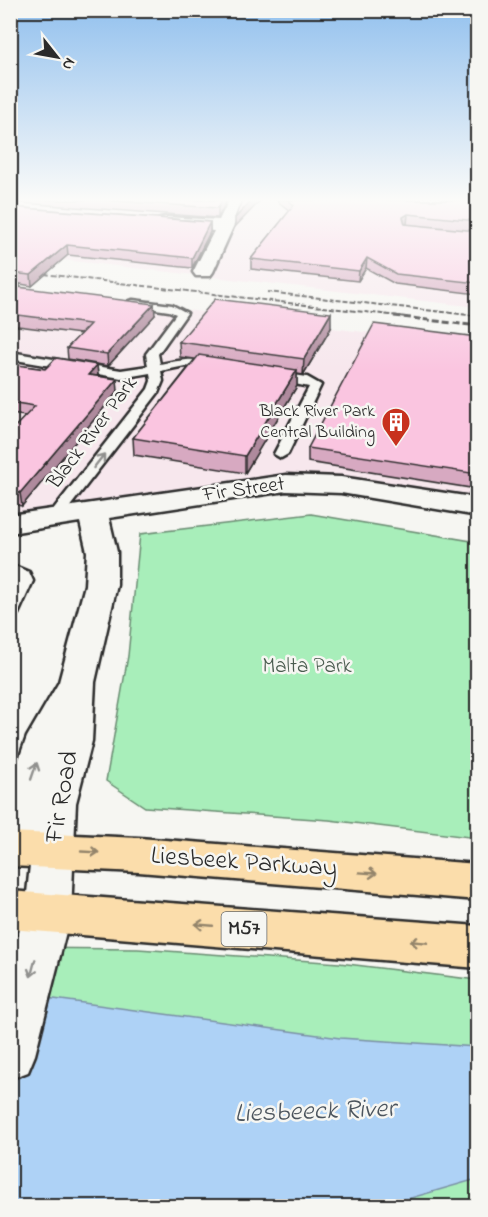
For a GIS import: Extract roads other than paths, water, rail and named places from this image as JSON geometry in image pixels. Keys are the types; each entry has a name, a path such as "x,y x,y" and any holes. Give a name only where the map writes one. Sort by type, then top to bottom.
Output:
{"main road":[{"name":"Liesbeek Parkway","path":"10,848 477,882"},
{"name":"M57","path":"29,911 477,946"}],"street":[{"path":"203,272 210,257"},
{"name":"Fir Street","path":"10,524 277,484 314,482 477,507"},
{"name":"Fir Road","path":"10,1055 29,911 52,850 56,803 73,741 77,682 101,585 102,552 93,513"},
{"name":"Fir Road","path":"10,848 46,737 77,682"}],"lane":[{"name":"Black River Park","path":"53,519 154,390 157,381 152,354 182,313 172,308 126,303"},
{"path":"10,355 121,374 185,363 221,368"},
{"path":"268,375 303,380 315,385 281,454"},
{"path":"10,569 23,575 25,581 10,614"}],"water":[{"name":"Liesbeeck River","path":"10,993 340,1038 477,1047 477,1179 383,1206 11,1206"}],"railway":[{"path":"10,270 407,317"},
{"path":"267,292 478,316"},
{"path":"394,316 478,326"}],"place":[{"name":"Black River Park Central Building","path":"396,448"}],"park label":[{"name":"Malta Park","path":"307,667"}]}
